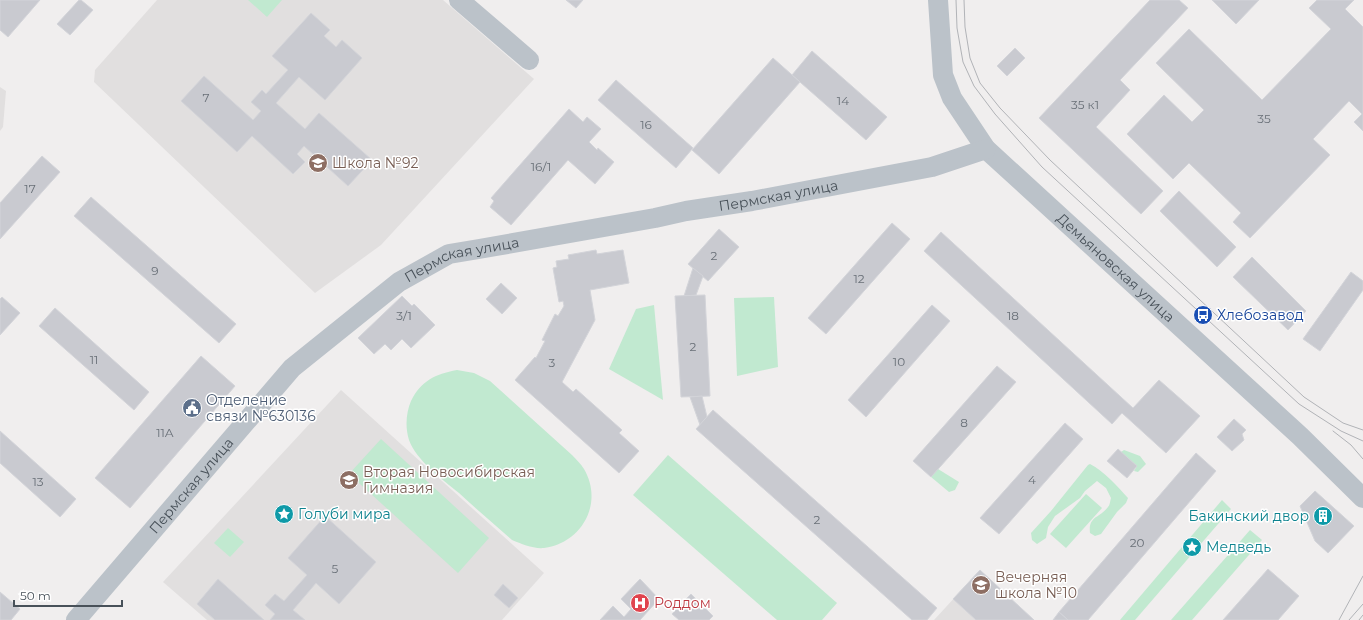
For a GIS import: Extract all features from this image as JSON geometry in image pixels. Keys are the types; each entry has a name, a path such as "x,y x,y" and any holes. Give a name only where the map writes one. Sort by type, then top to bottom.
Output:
{"street":[{"path":"458,0 529,60"},
{"name":"Демьяновская улица","path":"938,0 943,75 952,98 986,149 1300,436 1363,498"},
{"name":"Пермская улица","path":"76,620 292,368 399,282 449,254 640,221 686,211 752,201 932,167 986,149"}],"shaded area":[{"name":"Школа №92","path":"157,0 443,0 534,79 381,245 315,293 94,82 95,70"},
{"path":"0,87 6,91 3,127 0,131"},
{"name":"Вторая Новосибирская Гимназия","path":"341,390 544,573 502,620 207,620 163,582"},
{"name":"Вечерняя школа №10","path":"980,570 1034,620 934,620"}],"green space":[{"path":"248,0 282,0 267,17"},
{"path":"774,297 778,367 737,376 734,298"},
{"path":"654,305 663,400 609,369 636,309"},
{"path":"457,370 474,373 490,381 572,455 583,467 590,482 592,495 590,508 586,519 579,530 569,538 557,545 544,548 524,545 512,540 445,482 418,455 409,440 407,430 407,415 411,401 424,383 435,376"},
{"path":"381,439 489,538 458,573 349,474"},
{"path":"1124,450 1140,456 1146,464 1138,472 1134,471 1137,466 1121,452"},
{"path":"668,455 837,603 822,620 777,620 633,495"},
{"path":"1090,464 1106,475 1120,489 1128,498 1126,503 1117,512 1101,534 1095,536 1090,533 1091,523 1105,511 1110,504 1111,498 1106,488 1097,481 1085,491 1080,498 1055,516 1048,527 1046,538 1037,544 1032,540 1031,533"},
{"path":"938,469 959,482 955,490 949,492 931,477"},
{"path":"1086,494 1102,508 1066,548 1050,534"},
{"path":"1222,500 1231,509 1135,620 1120,620"},
{"path":"228,528 244,542 230,557 214,543"},
{"path":"1250,530 1262,540 1192,620 1171,620"}],"building":[{"path":"0,0 40,0 8,37 0,30"},
{"path":"79,0 93,10 70,35 57,24"},
{"path":"566,0 583,0 576,8"},
{"path":"1150,0 1179,0 1188,8 1120,80 1130,90 1096,127 1163,191 1141,214 1039,118"},
{"path":"1212,0 1259,0 1236,24"},
{"path":"1317,0 1354,0 1345,9 1363,27 1363,131 1354,122 1362,114 1349,101 1313,139 1330,155 1250,238 1233,222 1241,213 1189,163 1173,179 1127,134 1164,95 1192,122 1204,110 1156,63 1189,29 1262,100 1331,29 1309,8"},
{"path":"311,13 330,30 324,36 336,47 342,40 362,58 325,100 299,77 276,103 305,129 319,113 372,160 348,186 304,146 297,154 305,162 293,174 252,136 237,152 181,101 204,76 253,120 261,111 251,102 262,90 266,94 288,70 272,56"},
{"path":"1015,48 1025,58 1007,76 997,66"},
{"path":"812,51 887,117 866,140 792,75"},
{"path":"773,58 800,82 719,174 692,150"},
{"path":"616,80 693,148 676,168 598,100"},
{"path":"569,109 583,122 587,117 601,129 589,142 597,150 598,148 614,162 595,184 568,160 511,225 490,207 494,201 491,198"},
{"path":"42,156 60,172 0,239 0,203"},
{"path":"1179,191 1236,247 1217,267 1160,211"},
{"path":"91,197 236,324 219,343 74,216"},
{"path":"892,223 910,239 826,334 808,318"},
{"path":"719,229 739,247 708,281 688,264"},
{"path":"941,232 1133,408 1159,380 1200,416 1166,453 1122,413 1112,424 924,251"},
{"path":"596,250 597,254 623,250 629,283 590,290 595,320 562,382 573,392 576,389 622,430 619,433 639,451 619,473 515,380 535,357 536,358 545,341 542,340 555,314 558,316 564,306 563,301 559,302 553,268 557,267 556,261 569,259 568,255"},
{"path":"1252,257 1306,311 1288,330 1233,277"},
{"path":"693,268 703,276 696,295 684,296"},
{"path":"1351,272 1363,281 1363,290 1320,351 1303,339"},
{"path":"501,283 517,298 502,314 486,299"},
{"path":"705,295 710,396 681,397 675,296"},
{"path":"402,296 412,306 414,304 435,325 411,348 402,339 391,350 385,344 374,354 358,338"},
{"path":"2,297 20,313 0,335 0,299"},
{"path":"932,305 950,321 866,417 848,400"},
{"path":"55,308 149,392 134,410 39,326"},
{"path":"201,356 235,386 130,508 95,478"},
{"path":"997,366 1016,382 931,477 913,461"},
{"path":"702,396 707,417 700,425 690,397"},
{"path":"713,410 937,608 927,620 912,620 696,429"},
{"path":"1234,419 1246,430 1242,434 1244,440 1232,451 1217,437"},
{"path":"1065,423 1083,439 999,534 980,518"},
{"path":"0,431 76,499 60,517 0,463"},
{"path":"1118,449 1137,466 1127,478 1107,461"},
{"path":"1196,453 1216,471 1088,620 1068,620 1059,612"},
{"name":"Бакинский двор","path":"1315,491 1354,526 1328,553 1315,541 1300,506"},
{"path":"325,516 376,562 339,604 316,583 293,610 305,620 270,620 275,614 265,605 275,594 284,601 307,575 288,558"},
{"path":"1268,569 1299,596 1278,620 1223,620"},
{"name":"Вечерняя школа №10","path":"980,570 1034,620 976,620 953,599"},
{"path":"218,579 264,620 215,620 197,604"},
{"name":"Роддом","path":"640,579 659,599 640,620 600,620 613,606 624,617 631,609 621,599"},
{"path":"503,584 518,598 509,608 494,595"},
{"path":"0,592 20,609 11,620 0,620"},
{"name":"Роддом","path":"691,594 713,616 709,620 679,620 672,614"},
{"name":"Вечерняя школа №10","path":"1059,612 1068,620 1053,620"}],"tram line":[{"path":"956,0 957,28 963,62 974,86 995,114 1042,167 1299,404 1341,431 1363,441"},
{"path":"964,0 965,27 970,58 980,83 1000,108 1050,160 1304,397 1343,423 1363,430"},
{"path":"1333,431 1351,445 1363,459"},
{"path":"1339,620 1363,576"},
{"path":"1349,620 1363,604"},
{"path":"1359,620 1363,615"}],"place":[{"name":"Школа №92","path":"318,163"},
{"name":"Хлебозавод","path":"1203,315"},
{"name":"Отделение связи №630136","path":"192,408"},
{"name":"Вторая Новосибирская Гимназия","path":"349,480"},
{"name":"Голуби мира","path":"284,514"},
{"name":"Бакинский двор","path":"1323,516"},
{"name":"Медведь","path":"1192,547"},
{"name":"Вечерняя школа №10","path":"981,585"},
{"name":"Роддом","path":"640,603"}]}
